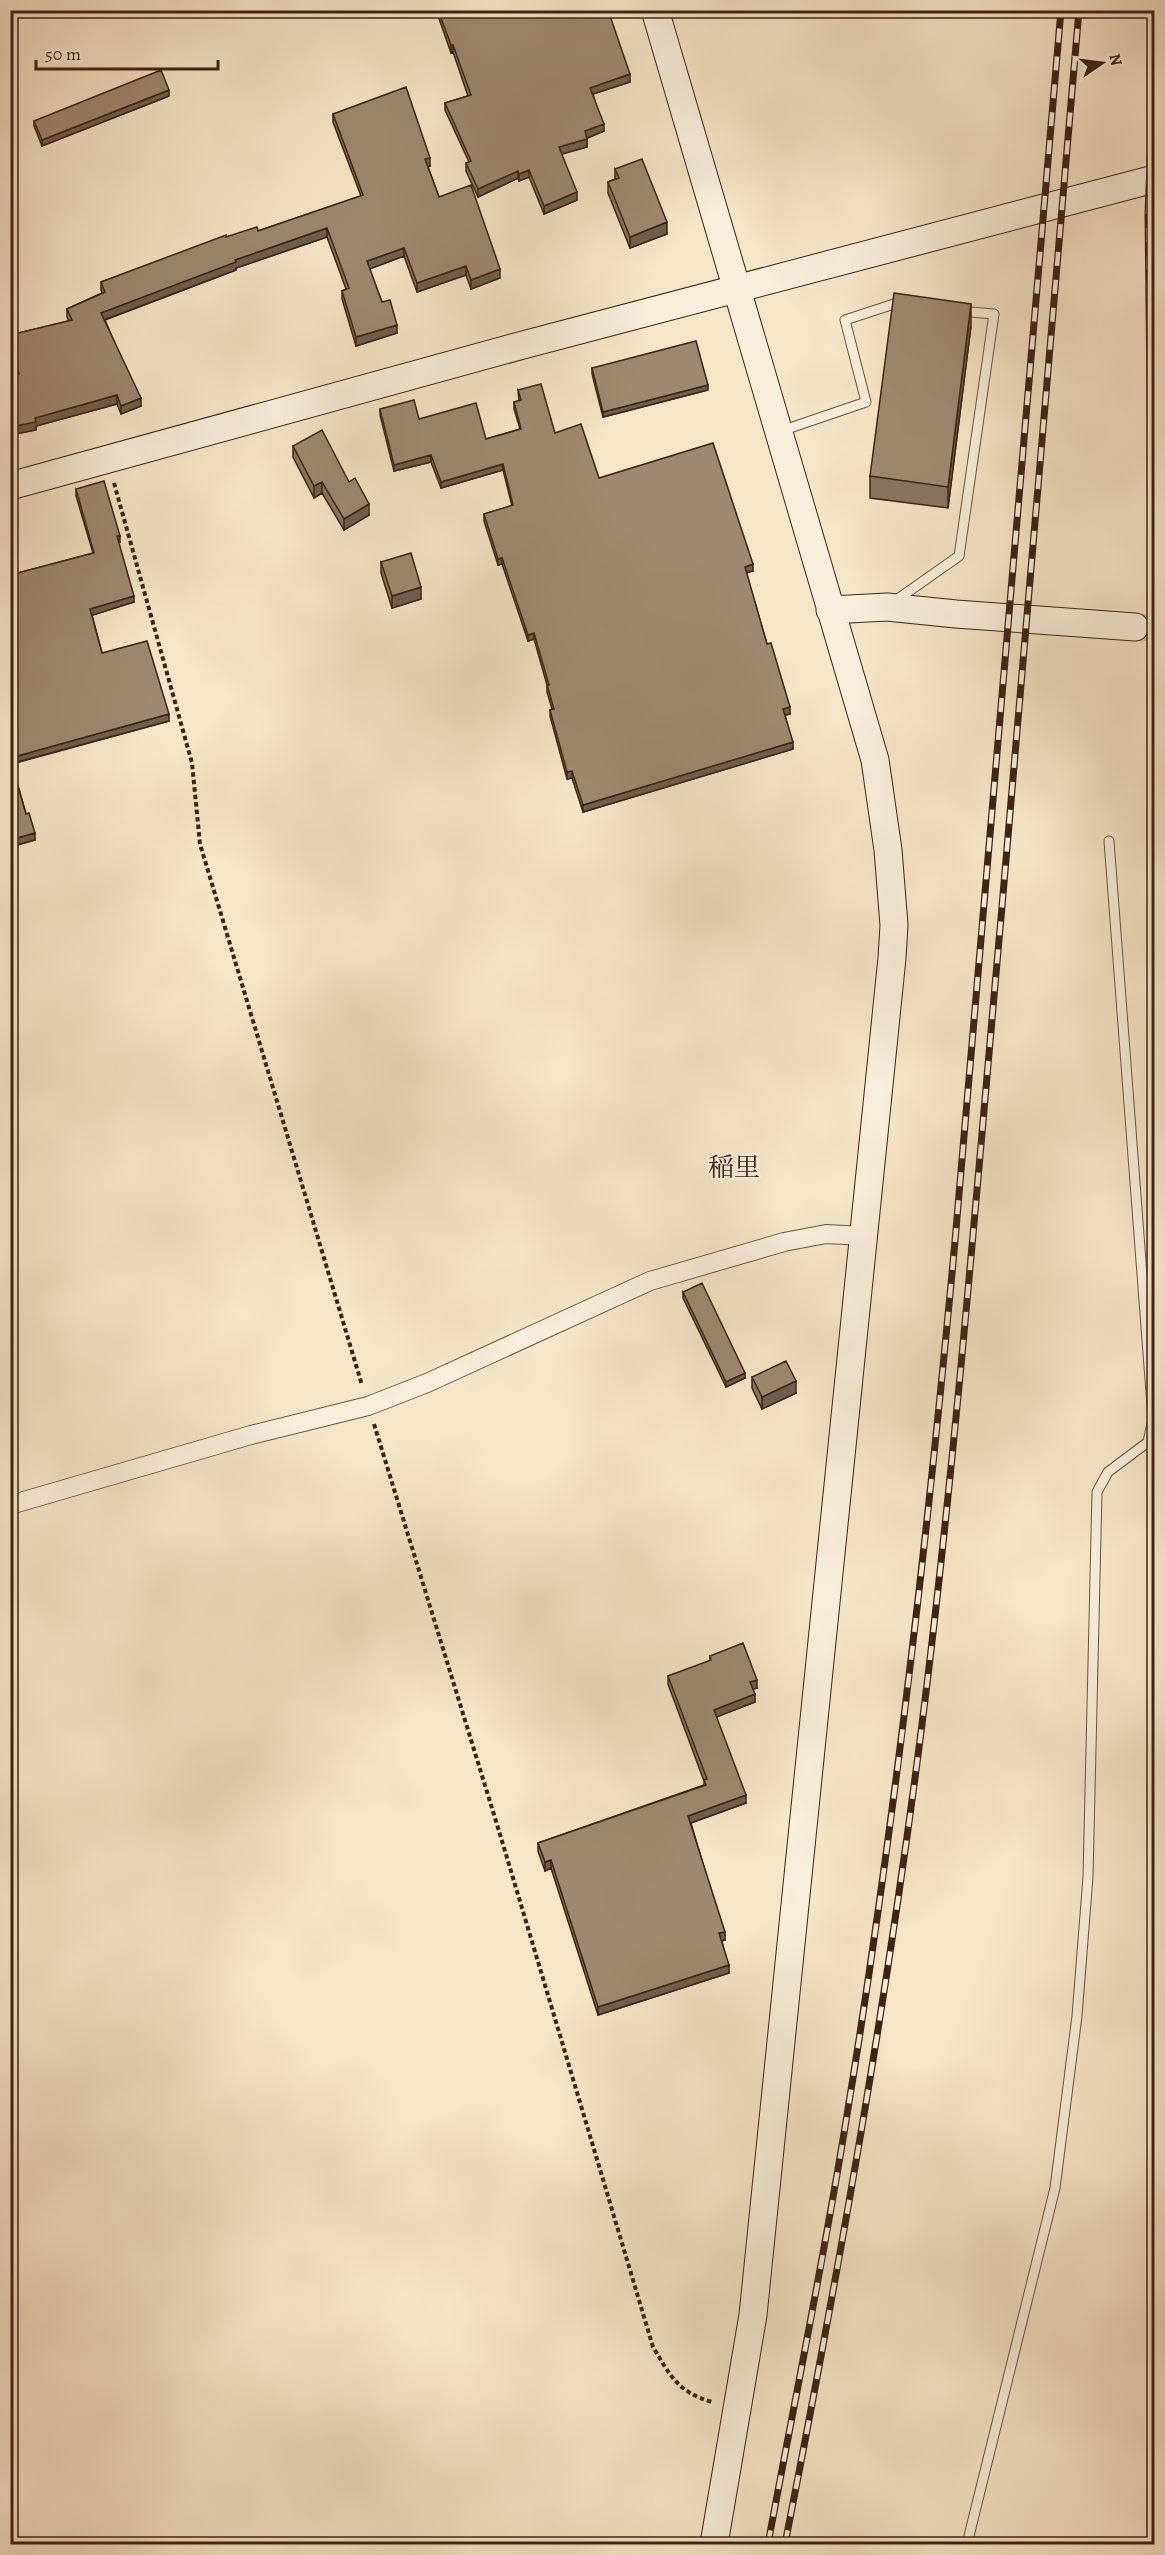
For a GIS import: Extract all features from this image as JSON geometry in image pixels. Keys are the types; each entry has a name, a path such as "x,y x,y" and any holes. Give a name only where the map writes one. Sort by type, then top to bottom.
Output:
{"street":[{"path":"656,10 688,127 739,290 874,760 888,850 894,925 865,1236 753,2315 714,2544"},
{"path":"10,486 523,345 1155,179"},
{"path":"830,610 887,607 1135,627"},
{"path":"10,1505 251,1435 368,1406 427,1383 650,1281 784,1242 826,1234 865,1236"}],"lane":[{"path":"779,432 866,402 845,320 894,304 916,306"},
{"path":"887,607 959,556 994,314 950,310"},
{"path":"968,2544 1055,2188 1075,2027 1088,1877 1097,1492 1108,1472 1148,1442 1153,1419 1109,841"}],"path":[{"path":"107,458 192,764 200,844 653,2347 672,2378 692,2396 736,2409"}],"building":[{"path":"438,10 608,10 630,74 590,88 604,124 585,131 587,139 559,147 577,192 544,206 529,170 519,174 518,171 478,189 466,163 471,161 445,103 471,95"},
{"path":"161,70 169,90 42,140 34,121"},
{"path":"406,87 430,158 425,159 439,197 471,185 500,269 471,280 466,266 417,283 404,248 367,261 382,302 390,300 397,325 356,337 342,291 349,288 327,228 235,260 236,262 101,313 141,398 121,406 117,395 35,418 36,422 10,427 10,376 19,374 10,335 72,320 67,309 105,292 101,282 226,235 226,237 257,227 258,231 363,195 333,114"},
{"path":"642,159 667,222 630,237 608,182 619,178 615,169"},
{"path":"894,293 971,304 948,487 870,476"},
{"path":"696,341 708,385 603,412 592,368"},
{"path":"541,384 555,433 581,424 599,478 713,443 753,564 745,567 767,644 771,643 790,707 783,709 793,742 583,805 572,771 567,772 550,710 554,709 547,685 549,685 534,633 528,635 502,558 498,559 484,514 513,505 503,464 441,482 431,455 394,465 380,409 414,400 419,419 476,403 486,439 521,429 514,402 521,400 518,390"},
{"path":"322,430 349,482 355,478 369,504 344,519 322,482 314,486 293,446"},
{"path":"104,481 134,596 90,609 102,653 147,641 169,714 10,758 10,575 94,553 76,489"},
{"path":"411,553 421,587 392,596 381,562"},
{"path":"10,759 26,814 29,813 35,833 10,840"},
{"path":"702,1283 745,1373 726,1382 683,1292"},
{"path":"786,1361 796,1381 762,1397 752,1377"},
{"path":"743,1643 757,1680 750,1682 755,1694 714,1710 746,1795 688,1816 725,1932 719,1933 729,1965 598,2007 551,1860 545,1862 538,1843 706,1785 704,1780 707,1779 668,1676 711,1660 710,1656"}],"tunnel":[{"path":"1135,627 1154,628"}],"railway":[{"path":"768,2544 846,2121 879,1902 921,1572 955,1241 1061,10"},
{"path":"785,2544 864,2116 898,1900 927,1684 976,1206 1079,10"},
{"path":"1154,60 1148,214 1154,607"}],"district":[{"name":"稲里","path":"734,1167"}]}
